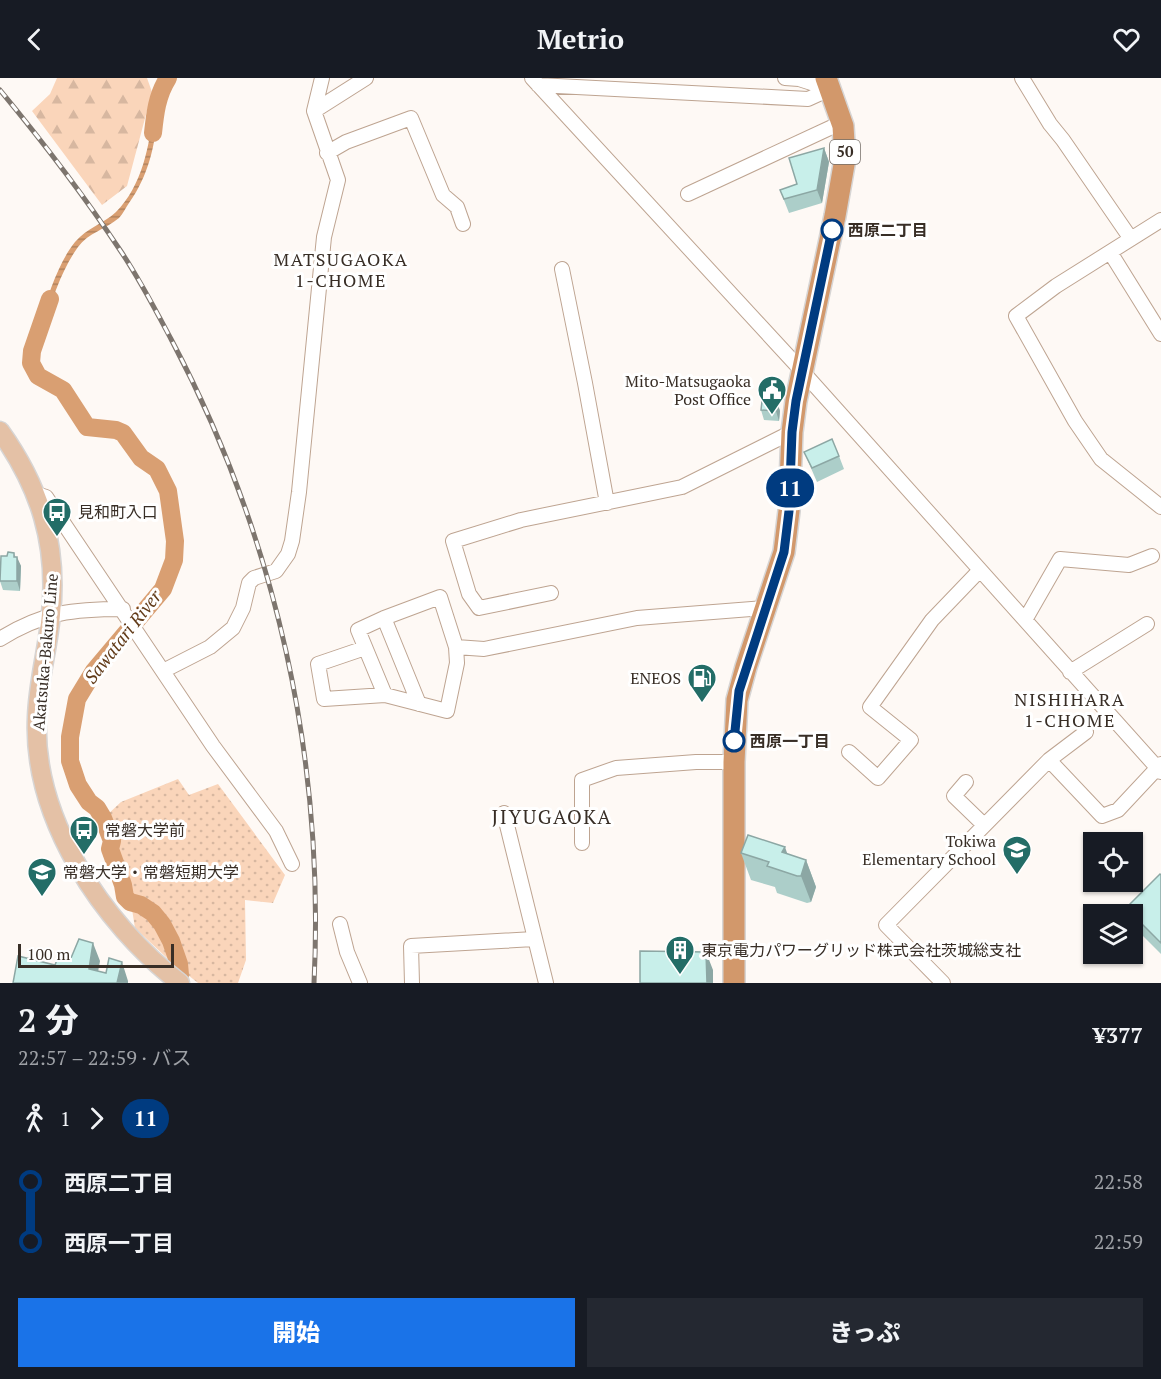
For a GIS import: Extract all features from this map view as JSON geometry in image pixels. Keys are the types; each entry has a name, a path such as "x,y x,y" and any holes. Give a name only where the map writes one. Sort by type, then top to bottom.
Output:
{"highway":[{"name":"50","path":"734,983 734,762 737,700 784,552 792,432 802,371 842,181 845,159 843,126 828,83"}],"main road":[{"name":"Akatsuka-Bakuro Line","path":"0,431 37,495 50,540 53,584 51,615 37,717 39,759 51,807 75,860 116,922 146,954 180,983"}],"street":[{"path":"163,671 210,647 233,628 243,608 249,583 254,578 276,571 288,554 296,520 324,237 338,180 314,111 322,78"},
{"path":"314,111 366,78"},
{"path":"785,78 828,83"},
{"path":"1022,78 1050,124 1131,239"},
{"path":"535,81 808,99 828,83"},
{"path":"535,81 802,371 1070,672 1160,768 1118,810 1102,816 1049,760"},
{"path":"327,153 346,142 411,118 443,195 457,207 463,224"},
{"path":"688,194 832,127 843,126"},
{"path":"1161,220 1040,297 1016,316 1075,421 1101,459 1161,507"},
{"path":"1110,252 1161,334"},
{"path":"562,269 606,503"},
{"path":"551,593 479,608 469,594 453,541 521,520 682,487 792,432"},
{"path":"37,495 46,497 213,746 276,831 292,864"},
{"path":"1025,620 1060,559 1129,565 1152,556"},
{"path":"849,752 878,778 910,740 870,707 932,620 980,570"},
{"path":"365,648 318,664 324,699 385,695 447,711 457,663 456,647 440,597 358,630 385,695"},
{"path":"456,647 484,649 637,618 765,608"},
{"path":"0,639 28,623 51,615 84,610 125,612"},
{"path":"384,618 419,704"},
{"path":"1070,672 1147,624"},
{"path":"943,983 886,925 1049,760 1086,732"},
{"path":"582,843 582,780 616,768 696,762 734,762"},
{"path":"966,782 954,796 984,825"},
{"path":"504,813 546,983"},
{"path":"340,924 347,952 360,983"},
{"path":"412,983 411,946 534,939"}],"green space":[{"path":"57,78 147,78 152,92 127,186 102,205 32,111 50,94"},
{"path":"178,779 189,795 218,784 285,875 273,903 245,900 246,960 238,983 198,983 135,928 126,872 106,816 121,802"}],"shaded area":[{"path":"153,110 158,112 155,136 142,182 122,215 87,238 78,247 54,294 44,323 39,321 54,280 69,250 85,233 116,212 132,190 147,151"}],"building":[{"path":"824,148 817,190 784,199 780,190 797,184 789,158"},
{"path":"762,401 777,402 776,411 761,410"},
{"path":"832,439 839,456 812,468 804,452"},
{"path":"8,552 14,553 14,557 17,557 17,581 0,581 1,556 7,556"},
{"path":"748,835 785,847 782,852 806,860 801,876 767,866 769,862 741,853"},
{"path":"1161,875 1161,943 1143,925 1143,904 1130,904"},
{"path":"79,939 93,943 89,969 106,973 109,958 122,962 117,983 13,983 18,956 55,965 58,957 71,958"},
{"path":"640,951 706,952 707,983 640,983"}],"waterway":[{"name":"Sawatari River","path":"153,133 159,98 168,78"},
{"name":"Sawatari River","path":"50,299 32,351 31,363 38,376 63,390 87,427 116,430 123,433 141,458 157,469 168,491 175,541 174,560 163,589 94,671 77,699 70,737 70,761 78,785 103,818 112,841 110,849 125,897 130,902 141,905 153,913 171,941 179,964 180,975 175,983"}],"railway":[{"path":"0,90 77,188 134,272 171,339 208,414 239,492 265,571 286,651 301,733 311,816 315,899 314,983"}],"bus line":[{"name":"11","path":"734,741 739,691 784,552 796,401 832,230"}],"place":[{"name":"西原二丁目","path":"832,230"},
{"name":"Mito-Matsugaoka Post Office","path":"772,416"},
{"name":"見和町入口","path":"57,538"},
{"name":"ENEOS","path":"702,704"},
{"name":"西原一丁目","path":"734,741"},
{"name":"常磐大学前","path":"84,856"},
{"name":"Tokiwa Elementary School","path":"1017,876"},
{"name":"常磐大学・常磐短期大学","path":"42,898"},
{"name":"東京電力パワーグリッド株式会社茨城総支社","path":"680,976"}],"district":[{"name":"MATSUGAOKA 1-CHOME","path":"341,270"},
{"name":"NISHIHARA 1-CHOME","path":"1070,710"},
{"name":"JIYUGAOKA","path":"552,817"}]}
